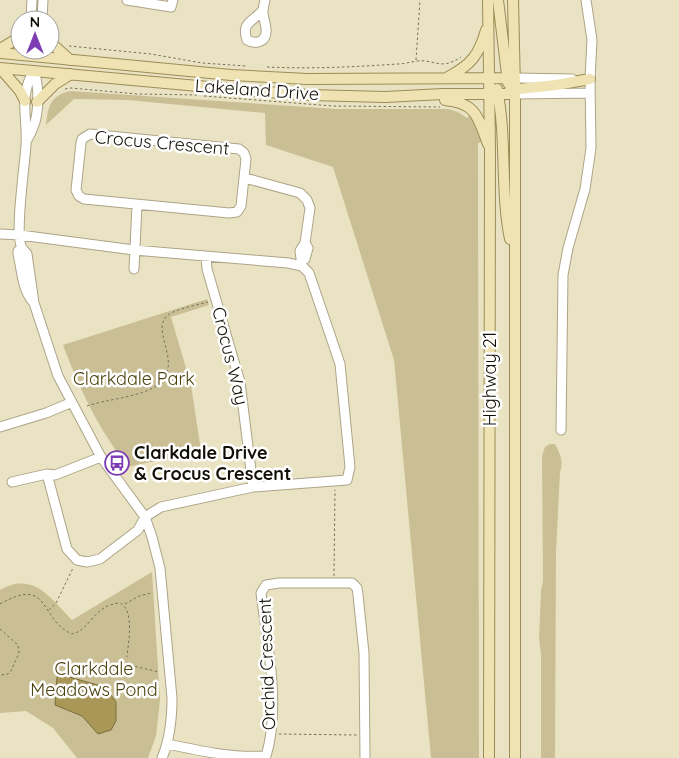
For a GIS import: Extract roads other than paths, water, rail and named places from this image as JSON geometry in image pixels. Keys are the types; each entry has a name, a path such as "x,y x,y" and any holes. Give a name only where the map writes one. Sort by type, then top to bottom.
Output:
{"main road":[{"name":"Highway 21","path":"488,0 489,78 495,93 490,150 489,758"},
{"path":"498,0 511,78"},
{"name":"Highway 21","path":"513,0 511,78 513,91 515,260 515,758"},
{"path":"445,78 464,68 476,56 482,45 489,20"},
{"path":"60,51 70,60"},
{"name":"Lakeland Drive","path":"60,58 240,76 306,79 511,78"},
{"path":"25,101 20,91 0,68 20,60 34,71 70,60"},
{"path":"40,60 46,67 71,74"},
{"name":"Lakeland Drive","path":"0,68 309,95 415,96 495,93 590,79"},
{"path":"37,102 55,84 71,74"},
{"path":"495,93 502,127 506,221 515,260"},
{"path":"415,96 460,101 473,110 490,150"}],"street":[{"path":"127,0 171,7 173,0"},
{"path":"262,11 265,0"},
{"path":"561,430 563,275 589,167 592,40 586,0"},
{"path":"34,71 29,79 25,101 26,143 19,216 22,248 27,254 34,303 58,376 70,403 101,457 144,517 152,537 160,568 172,698 168,744 162,758"},
{"path":"26,143 35,122 37,80 34,71"},
{"path":"511,78 590,79"},
{"path":"513,91 590,93"},
{"name":"Crocus Crescent","path":"97,135 239,149 244,153 246,159 244,178 241,206 234,213 84,199 77,193 82,139 86,136 97,135"},
{"name":"Crocus Crescent","path":"244,178 300,193 306,200 310,208 305,243 300,251 302,264"},
{"path":"134,269 137,205"},
{"path":"0,234 134,250 302,264 309,274 340,364 350,467 346,480 253,487 161,507 144,517 138,530 100,558 86,562 77,560 72,556 64,542 47,474"},
{"name":"Crocus Way","path":"206,257 240,382 253,487"},
{"path":"0,426 46,413 70,403"},
{"path":"12,482 47,474 54,475 101,457"},
{"name":"Orchid Crescent","path":"168,744 220,755 247,758 266,756 271,734 272,691 261,593 266,585 279,582 352,583 357,588 364,653 366,758"}],"place":[{"name":"Clarkdale Drive & Crocus Crescent","path":"117,463"}],"park label":[{"name":"Clarkdale Park","path":"134,379"},
{"name":"Clarkdale Meadows Pond","path":"94,680"}]}
